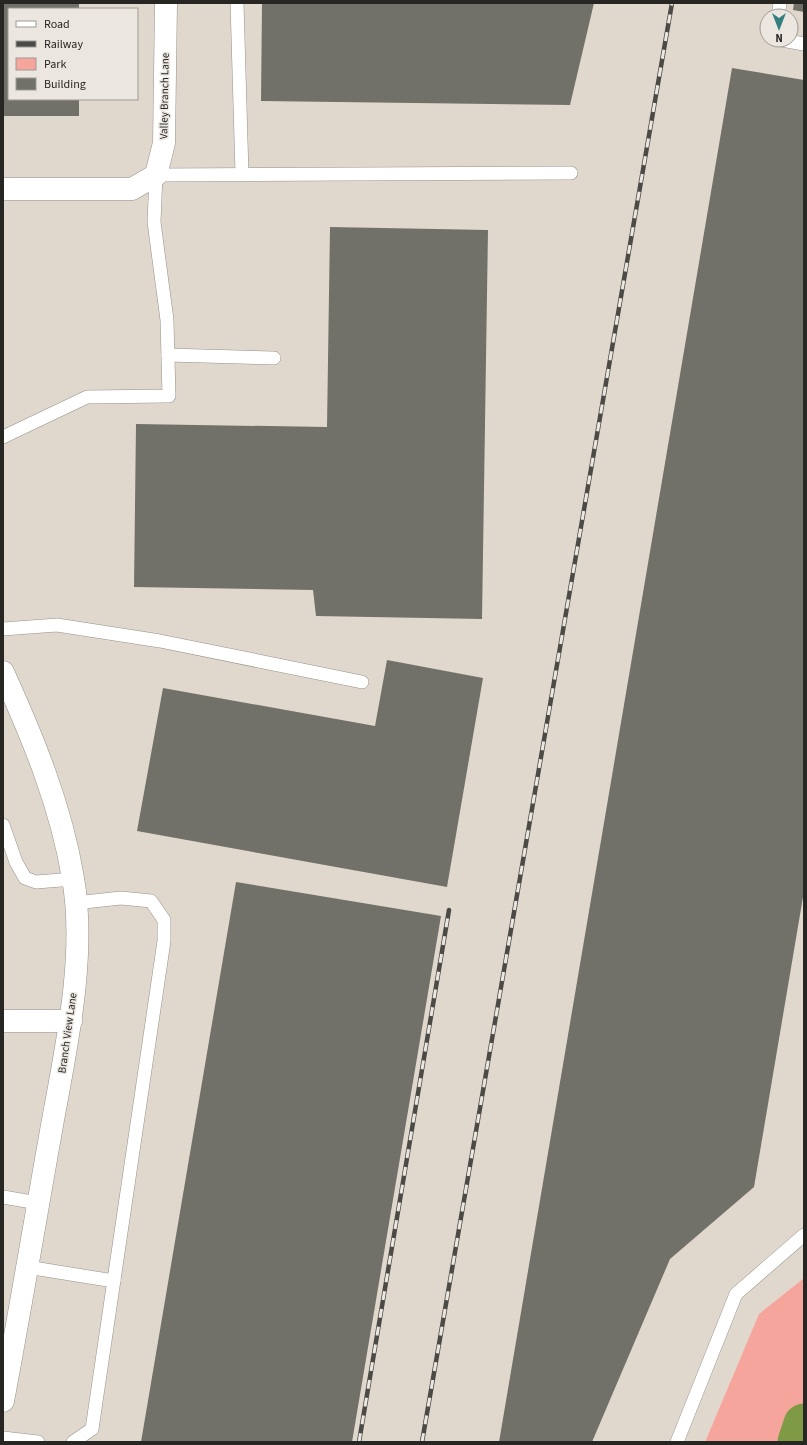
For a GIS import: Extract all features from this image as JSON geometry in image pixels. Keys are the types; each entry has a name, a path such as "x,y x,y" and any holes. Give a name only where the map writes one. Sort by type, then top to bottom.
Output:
{"street":[{"name":"Valley Branch Lane","path":"156,176 164,143 166,3"},
{"path":"3,189 132,189 156,176"},
{"name":"Branch View Lane","path":"3,672 23,715 54,797 74,879 78,937 71,1021 3,1398"},
{"path":"3,1021 71,1021"}],"lane":[{"path":"237,3 242,174"},
{"path":"3,437 87,397 169,396 167,320 154,222 156,176 242,174 571,173"},
{"path":"168,355 274,358"},
{"path":"3,629 57,625 80,628 160,641 362,682"},
{"path":"3,824 16,862 24,878 36,882 74,879"},
{"path":"72,1442 92,1429 164,941 164,920 151,901 121,898 75,903"},
{"path":"3,1197 38,1203"},
{"path":"677,1442 736,1294 804,1235"},
{"path":"27,1267 114,1281"},
{"path":"3,1438 38,1442"}],"shaded area":[{"path":"3,3 804,3 804,1278 759,1314 705,1442 3,1442"}],"green space":[{"path":"804,1278 804,1442 705,1442 759,1314"}],"building":[{"path":"3,3 79,3 79,8 8,8 8,100 79,100 79,116 3,116"},
{"path":"262,3 594,3 570,105 261,101"},
{"path":"794,3 804,3 804,12 799,11 799,8 793,8"},
{"path":"732,68 804,80 804,891 754,1187 670,1259 592,1442 499,1442"},
{"path":"330,227 488,230 482,619 316,616 313,590 134,587 136,424 327,427"},
{"path":"387,660 483,678 447,887 137,831 163,688 375,726"},
{"path":"236,882 441,916 352,1442 141,1442"}],"waterway":[{"path":"798,1442 804,1424"}],"railway":[{"path":"422,1442 672,3"},
{"path":"359,1442 449,910"}]}
